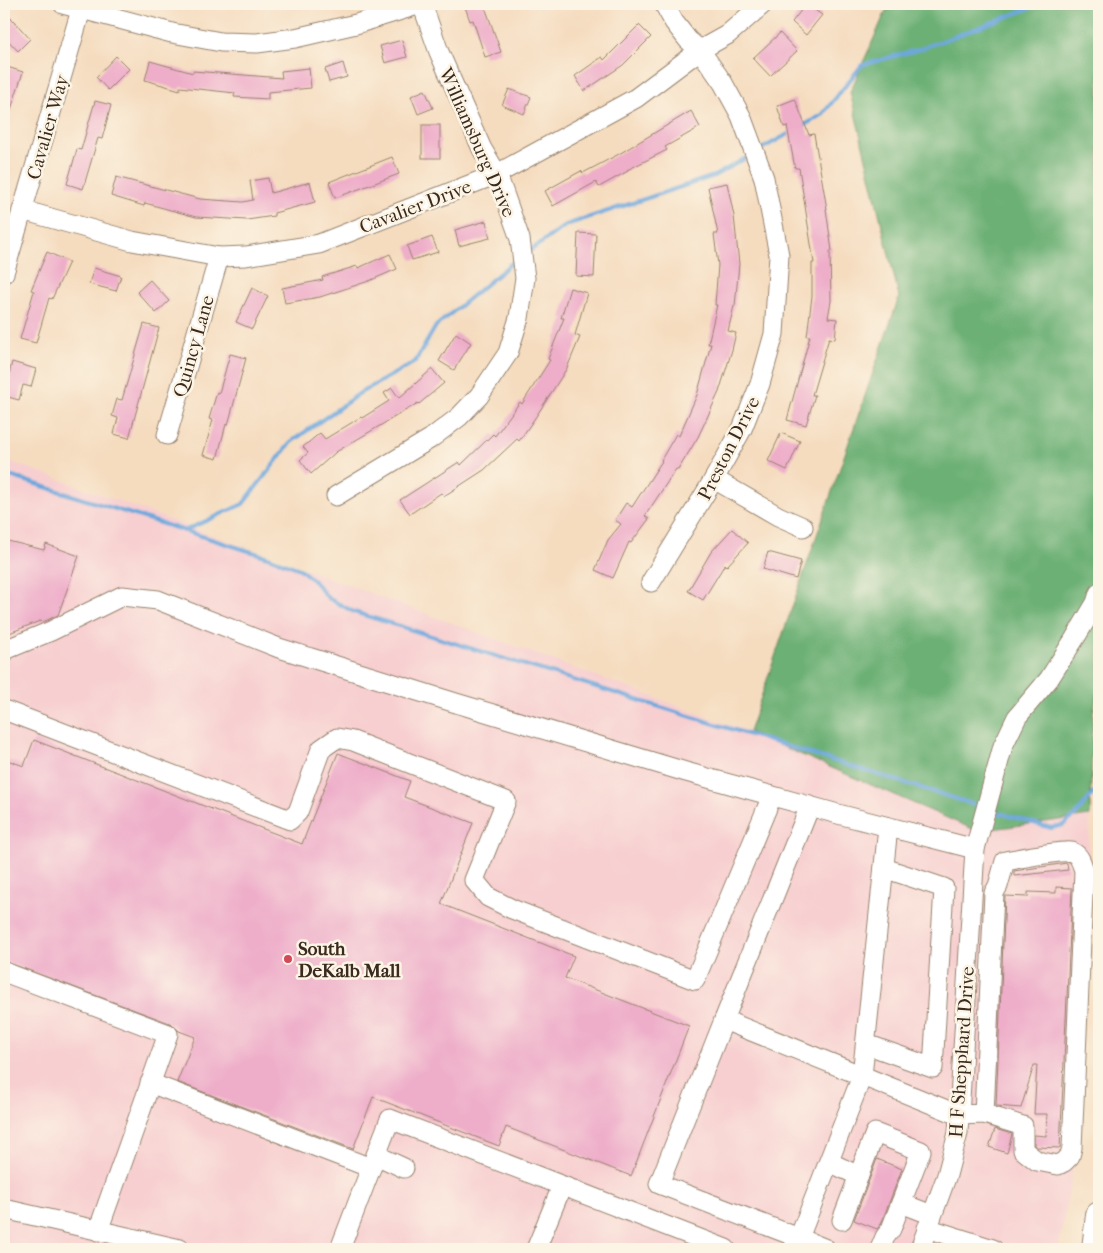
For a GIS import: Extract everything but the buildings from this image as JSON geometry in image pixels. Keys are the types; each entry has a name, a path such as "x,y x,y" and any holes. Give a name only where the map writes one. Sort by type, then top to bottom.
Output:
{"highway":[{"path":"1095,1249 1099,1215"}],"street":[{"path":"63,4 172,33 221,42 257,44 295,38 356,24 421,4"},
{"name":"Williamsburg Drive","path":"336,496 430,439 459,416 479,396 508,353 519,318 525,274 520,239 497,174 482,149 443,61 421,4"},
{"name":"Preston Drive","path":"651,582 742,429 760,384 774,334 779,255 764,178 741,116 723,83 700,50 688,40 679,28 664,4"},
{"name":"Cavalier Drive","path":"22,210 132,241 219,257 246,256 319,244 497,174 636,98 700,50 727,35 763,4"},
{"name":"Cavalier Way","path":"4,273 81,10"},
{"name":"Quincy Lane","path":"167,435 219,257"},
{"path":"714,479 802,528"},
{"name":"H F Shepphard Drive","path":"920,1249 949,1166 958,1133 975,849 1003,746 1017,717 1049,679 1075,638 1096,603 1099,593"},
{"path":"4,651 51,631 122,596 158,600 279,648 514,721 772,796 975,849"},
{"path":"4,710 290,820 298,812 321,749 336,738 354,741 506,801 474,880 488,896 512,909 695,980 772,796"},
{"path":"810,806 659,1184 796,1244 826,1249"},
{"path":"796,1244 862,1076 888,827"},
{"path":"724,1020 959,1115 984,1114 1023,1126 1023,1150 1037,1161 1058,1165 1070,1156 1074,1114 1084,871 1082,860 1072,852 1004,861 998,886 994,893 984,1114"},
{"path":"866,1044 933,1068 944,888 884,868"},
{"path":"4,972 168,1034 98,1231"},
{"path":"150,1083 374,1162 404,1168"},
{"path":"340,1249 390,1119 726,1249"},
{"path":"842,1220 875,1133 921,1151 891,1229 880,1249"},
{"path":"829,1162 859,1176"},
{"path":"536,1249 562,1186"},
{"path":"901,1203 930,1222 993,1249"},
{"path":"4,1209 180,1249"}],"shaded area":[{"path":"4,459 749,732 977,831 1090,816 1077,1148 1058,1249 4,1249"}],"green space":[{"path":"889,4 1099,4 1099,686 1093,714 1090,816 977,831 749,732 899,297 850,92"}],"waterway":[{"path":"801,127 822,115 862,65 920,49 1038,4"},
{"path":"763,148 792,132"},
{"path":"531,250 566,225 714,176 746,158"},
{"path":"184,531 243,504 291,442 360,393 415,362 436,326 513,262"},
{"path":"4,474 268,557 300,569 314,581 328,598 354,612 976,805"},
{"path":"996,812 1051,828 1063,825 1075,816 1099,786"}],"place":[{"name":"South DeKalb Mall","path":"288,959"}]}
